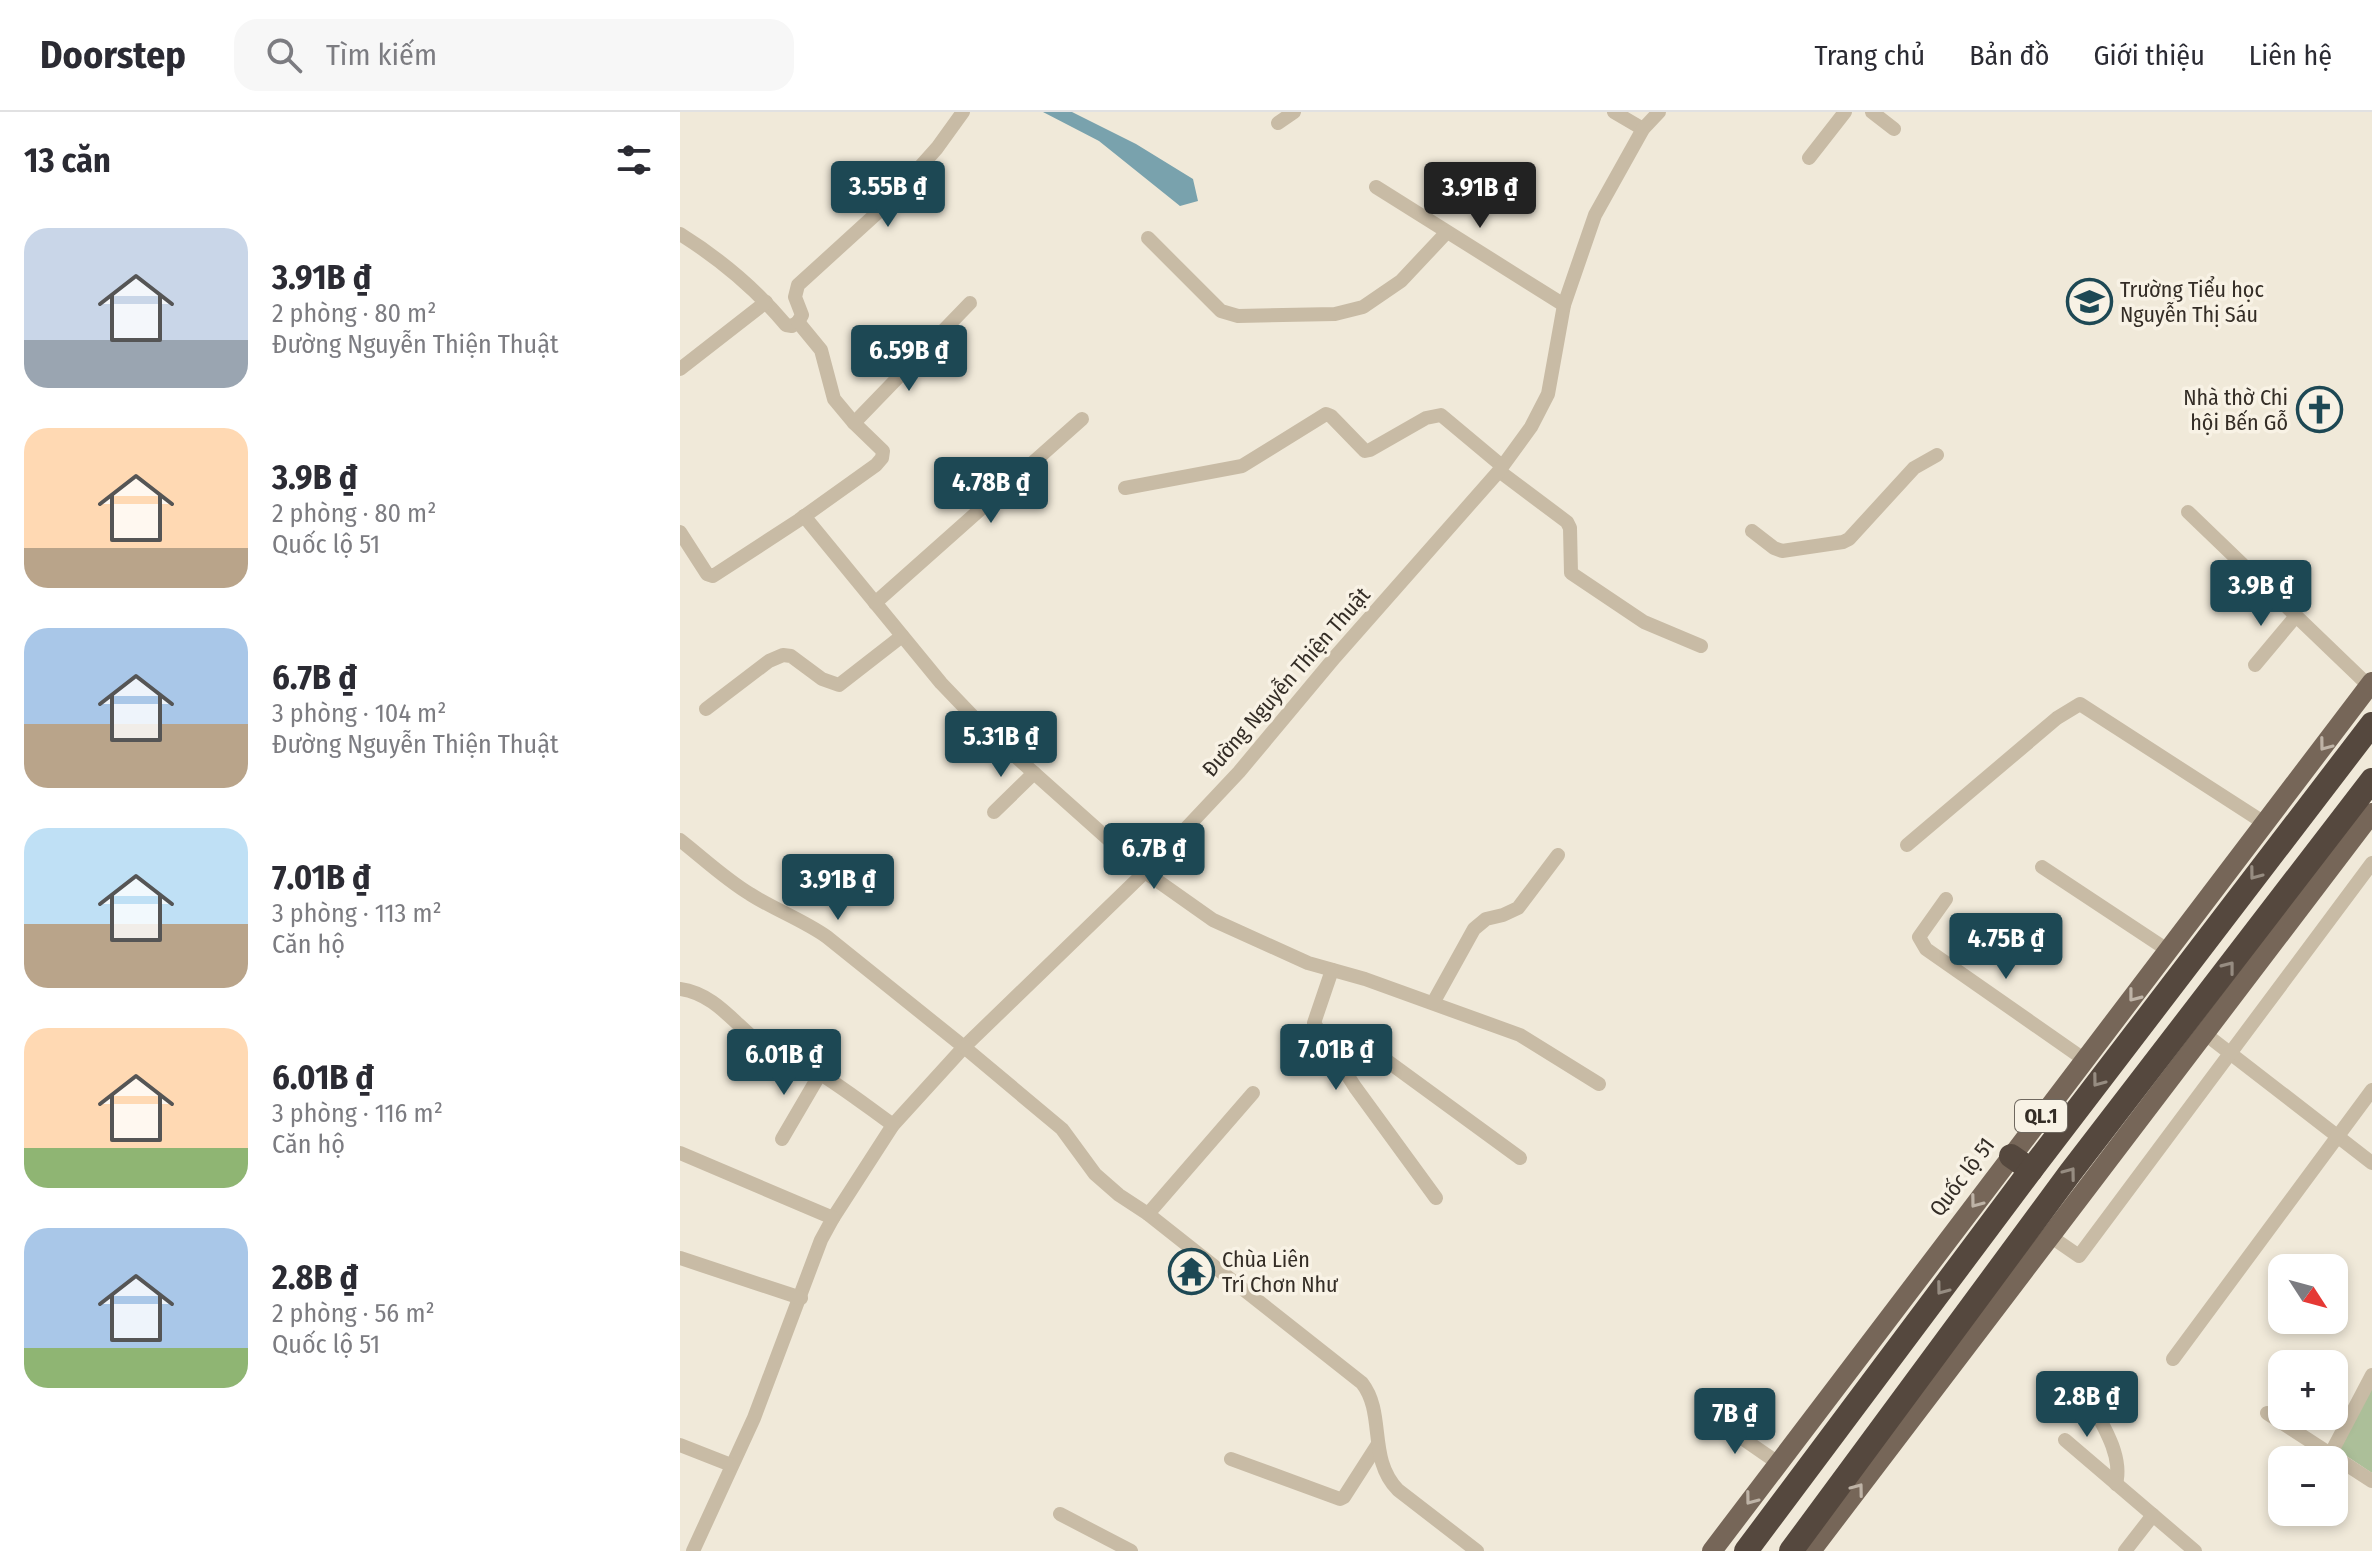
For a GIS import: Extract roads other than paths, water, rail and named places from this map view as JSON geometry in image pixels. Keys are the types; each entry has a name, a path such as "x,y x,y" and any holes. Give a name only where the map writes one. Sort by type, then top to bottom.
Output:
{"highway":[{"name":"Quốc lộ 51","path":"1746,1551 2021,1163 2275,830 2372,724"},
{"name":"QL.1","path":"1791,1551 2070,1173 2372,780"}],"main road":[{"name":"Quốc lộ 51","path":"1712,1551 1778,1463 2021,1163 2085,1060 2169,951 2275,830 2370,684"},
{"path":"1811,1551 2372,813"}],"street":[{"path":"680,234 728,268 786,325 792,326 802,315 795,297 798,285 887,204 937,148 963,112"},
{"path":"1278,123 1294,112"},
{"path":"1614,112 1643,129"},
{"name":"Đường Nguyễn Thiện Thuật","path":"693,1551 754,1418 821,1240 893,1125 964,1047 1145,872 1239,772 1501,468 1531,427 1548,394 1564,305 1595,215 1643,129 1659,112"},
{"path":"1809,158 1845,112"},
{"path":"1872,112 1894,129"},
{"path":"1376,187 1564,305"},
{"path":"1148,238 1221,311 1238,316 1335,314 1363,307 1401,281 1447,232"},
{"path":"680,369 766,302"},
{"path":"854,423 970,303"},
{"path":"680,532 707,574 713,576 804,516 882,458 883,451 834,399 821,350 798,322"},
{"path":"1125,488 1242,466 1326,414 1365,451 1426,418 1441,415 1567,522 1571,573 1644,622 1701,646"},
{"path":"875,603 1082,419"},
{"path":"1752,531 1782,551 1843,542 1914,468 1937,455"},
{"path":"2188,512 2370,684"},
{"path":"804,516 941,683 987,731 1145,872 1213,920 1308,963 1520,1035 1599,1084"},
{"path":"2255,665 2296,616"},
{"path":"706,709 769,661 783,655 791,656 822,679 839,685 902,636"},
{"path":"1907,845 2057,718 2080,704 2275,830"},
{"path":"994,812 1034,773"},
{"path":"680,840 746,892 827,937 1062,1129 1095,1174 1107,1185 1362,1383 1370,1394 1381,1463 1387,1478 1477,1551"},
{"path":"1433,1003 1474,929 1486,919 1518,908 1558,855"},
{"path":"2050,1236 2079,1256 2372,863"},
{"path":"2042,867 2169,951"},
{"path":"1946,899 1919,937 1926,949 2085,1060"},
{"path":"1332,970 1314,1023 1390,1137 1436,1198"},
{"path":"680,989 695,991 709,999 762,1045 820,1074 893,1125"},
{"path":"2204,1033 2372,1163"},
{"path":"1337,1059 1379,1055 1520,1158"},
{"path":"782,1139 820,1074"},
{"path":"2173,1359 2372,1090"},
{"path":"1148,1214 1253,1093"},
{"path":"680,1153 833,1218"},
{"path":"680,1258 801,1298"},
{"path":"2335,1446 2372,1375"},
{"path":"2085,1392 2111,1444 2118,1474 2116,1484"},
{"path":"2267,1413 2320,1446"},
{"path":"1713,1418 1778,1463"},
{"path":"2065,1440 2195,1551"},
{"path":"1231,1459 1340,1499 1378,1444"},
{"path":"680,1445 731,1465"},
{"path":"2348,1465 2372,1481"},
{"path":"1060,1514 1131,1551"},
{"path":"2125,1551 2153,1515"}],"water":[{"path":"1043,112 1072,112 1136,144 1193,179 1198,201 1180,206 1099,141"}],"place":[{"name":"Trường Tiểu học Nguyễn Thị Sáu","path":"2089,302"},
{"name":"Nhà thờ Chi hội Bến Gỗ","path":"2319,410"},
{"name":"Chùa Liên Trí Chơn Như","path":"1191,1272"}]}
